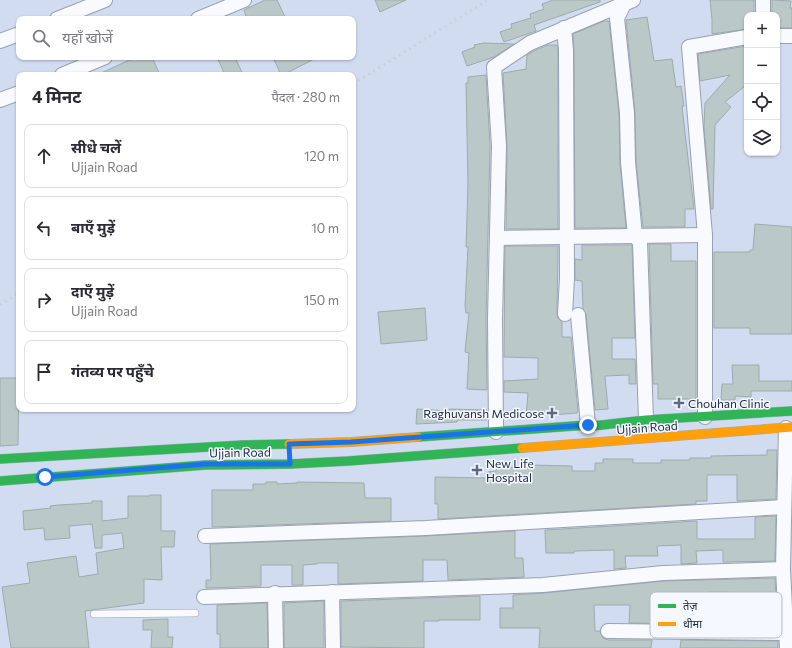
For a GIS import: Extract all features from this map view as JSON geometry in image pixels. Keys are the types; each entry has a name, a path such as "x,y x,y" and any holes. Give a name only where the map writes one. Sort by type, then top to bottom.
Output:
{"main road":[{"name":"Ujjain Road","path":"0,481 205,464 289,454 351,442 588,425 593,426 646,420 792,411"},
{"name":"Ujjain Road","path":"0,459 243,445 289,454 695,436 789,427"}],"street":[{"path":"65,16 105,0"},
{"path":"205,16 244,0"},
{"path":"763,0 763,12"},
{"path":"496,432 495,319 499,146 494,67 530,43 629,2"},
{"path":"629,2 617,18 627,113 628,162 635,236 640,242 646,420"},
{"path":"564,28 566,50 566,278 588,425"},
{"path":"0,41 16,35"},
{"path":"780,36 792,36"},
{"path":"705,417 705,235 689,47 744,38"},
{"path":"69,72 99,60"},
{"path":"0,100 16,94"},
{"path":"498,238 705,235"},
{"path":"787,648 785,633 789,618 783,569 784,507 789,427"},
{"path":"205,536 426,528 784,507"},
{"path":"204,597 543,585 663,573 783,569"},
{"path":"332,592 333,648"},
{"path":"275,594 276,648"},
{"path":"608,631 650,631"}],"lane":[{"path":"94,614 195,613"}],"building":[{"path":"265,0 277,0 285,16 246,16 244,10"},
{"path":"375,0 406,0 380,12"},
{"path":"553,0 600,0 600,2 534,25 536,31 504,42 500,32 512,28 511,24 531,18 530,14 544,9 542,4"},
{"path":"710,0 754,0 754,12 744,12 744,29 712,34"},
{"path":"772,0 791,1 790,8 792,8 792,28 780,28 780,12 772,12"},
{"path":"647,17 654,61 672,59 676,87 681,86 694,209 685,209 685,227 643,227 636,162 635,112 626,20"},
{"path":"604,21 609,21 619,114 620,163 626,228 575,228 573,34"},
{"path":"484,43 514,44 494,57 467,66 462,52 475,47 474,45"},
{"path":"548,45 557,45 558,50 558,229 506,229 507,146 503,73 526,69 527,55"},
{"path":"744,46 744,87 725,102 731,107 715,125 713,209 711,209 704,127 705,103 730,75 700,81 698,54"},
{"path":"130,60 153,60 159,72 104,72"},
{"path":"218,60 236,60 242,72 224,72"},
{"path":"274,60 312,60 289,72 280,72"},
{"path":"486,75 490,146 486,319 487,390 467,389 469,353 465,352 469,313 466,313 465,306 468,247 466,247 468,184 466,83 468,83 468,77"},
{"path":"755,224 792,227 792,334 750,334 750,328 714,328 714,252 750,252 750,250 753,250"},
{"path":"649,244 671,244 671,261 696,261 696,399 658,399 658,384 653,384"},
{"path":"582,245 632,245 635,338 612,338 612,359 635,359 636,384 629,384 629,375 605,376 608,409 595,410 586,314 583,309 582,281 575,280 575,259 582,260"},
{"path":"505,246 558,246 557,314 558,318 562,322 562,337 571,337 577,413 526,417 528,393 504,392 504,381 538,379 538,358 504,357"},
{"path":"425,308 427,340 381,344 378,312"},
{"path":"732,365 759,365 759,381 792,381 792,391 751,391 751,397 735,396 735,400 721,400 722,384 733,384"},
{"path":"0,378 16,378 16,412 18,412 18,445 0,446"},
{"path":"417,409 449,411 449,409 487,410 487,420 457,420 457,422 416,424"},
{"path":"767,450 777,450 776,499 737,501 737,475 707,475 707,501 696,501 696,504 438,519 438,504 435,504 435,477 488,478 488,472 496,471 497,468 531,467 531,465 572,466 572,471 595,471 595,463 603,463 603,459 633,459 633,463 661,463 661,460 690,460 690,458 711,458 711,456 767,455"},
{"path":"266,482 277,482 277,484 297,482 364,483 365,498 391,498 391,521 212,527 212,490 253,490 253,484 266,484"},
{"path":"161,495 161,531 175,531 174,547 161,547 162,580 144,579 144,603 85,611 89,648 11,648 2,587 30,583 27,563 76,556 79,577 98,574 96,553 124,548 122,533 102,535 102,548 95,548 92,524 69,526 70,538 45,540 44,528 24,530 23,511 51,508 50,506 102,501 102,521 128,518 128,496"},
{"path":"776,516 775,561 723,562 723,550 696,551 697,563 681,564 681,545 657,546 658,556 625,556 626,568 614,569 614,550 574,551 574,553 546,553 545,530 697,521 697,539 755,539 755,517"},
{"path":"515,531 515,558 523,558 524,577 448,580 447,560 423,560 423,581 338,584 338,563 317,563 303,565 303,585 292,585 292,565 261,565 261,586 206,588 206,580 211,580 210,544 426,536"},
{"path":"775,578 776,592 650,592 650,623 629,623 630,605 594,605 595,631 600,631 603,638 608,640 652,640 651,648 539,648 540,628 500,628 500,608 513,608 513,595 664,581"},
{"path":"480,596 480,620 424,621 424,648 341,647 341,601"},
{"path":"324,601 324,648 284,648 284,603"},
{"path":"267,603 268,648 220,648 220,634 217,634 217,605"},
{"path":"168,619 168,637 173,637 172,648 151,648 152,630 143,630 143,620"},
{"path":"681,640 778,641 778,648 680,648"}],"railway":[{"path":"356,82 488,0"},
{"path":"0,305 16,295"}],"traffic: fast":[{"path":"418,437 792,411"},
{"path":"0,459 243,445 289,444"},
{"path":"0,481 205,465 290,464 348,461 522,448"}],"traffic: slow":[{"path":"522,448 792,427"},
{"path":"289,444 351,442 418,437"}],"place":[{"name":"Chouhan Clinic","path":"679,403"},
{"name":"Raghuvansh Medicose","path":"552,413"},
{"name":"New Life Hospital","path":"477,470"}],"route":[{"path":"45,477 196,466 205,464 290,464 289,444 351,442 588,425"}]}
